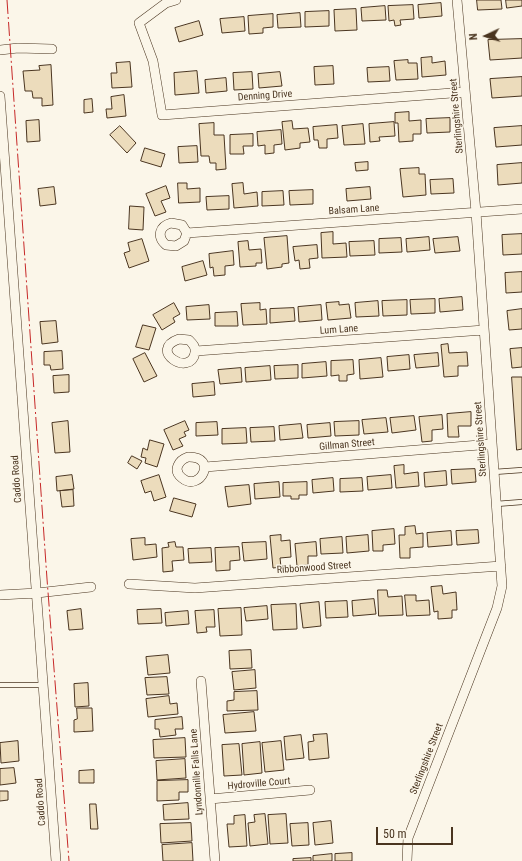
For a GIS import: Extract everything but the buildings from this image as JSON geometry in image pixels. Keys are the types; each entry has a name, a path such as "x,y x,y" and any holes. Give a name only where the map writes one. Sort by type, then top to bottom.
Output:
{"street":[{"name":"Denning Drive","path":"176,0 166,3 139,23 153,62 162,115 465,92"},
{"name":"Sterlingshire Street","path":"407,861 408,838 497,608 502,586 476,212 458,0"},
{"path":"0,50 18,48 52,50"},
{"name":"Caddo Road","path":"0,96 56,861"},
{"name":"Balsam Lane","path":"187,233 522,209"},
{"name":"Lum Lane","path":"196,351 484,330"},
{"name":"Gillman Street","path":"205,467 492,444"},
{"name":"Ribbonwood Street","path":"129,584 195,588 501,566"},
{"path":"0,595 37,593 92,587"},
{"name":"Lyndonnille Falls Lane","path":"201,681 215,861"},
{"name":"Hydroville Court","path":"210,799 310,790"}],"lane":[{"path":"494,472 522,470"},
{"path":"496,504 522,502"},
{"path":"0,685 44,685"}],"power":[{"path":"7,0 47,579 69,861"}]}
